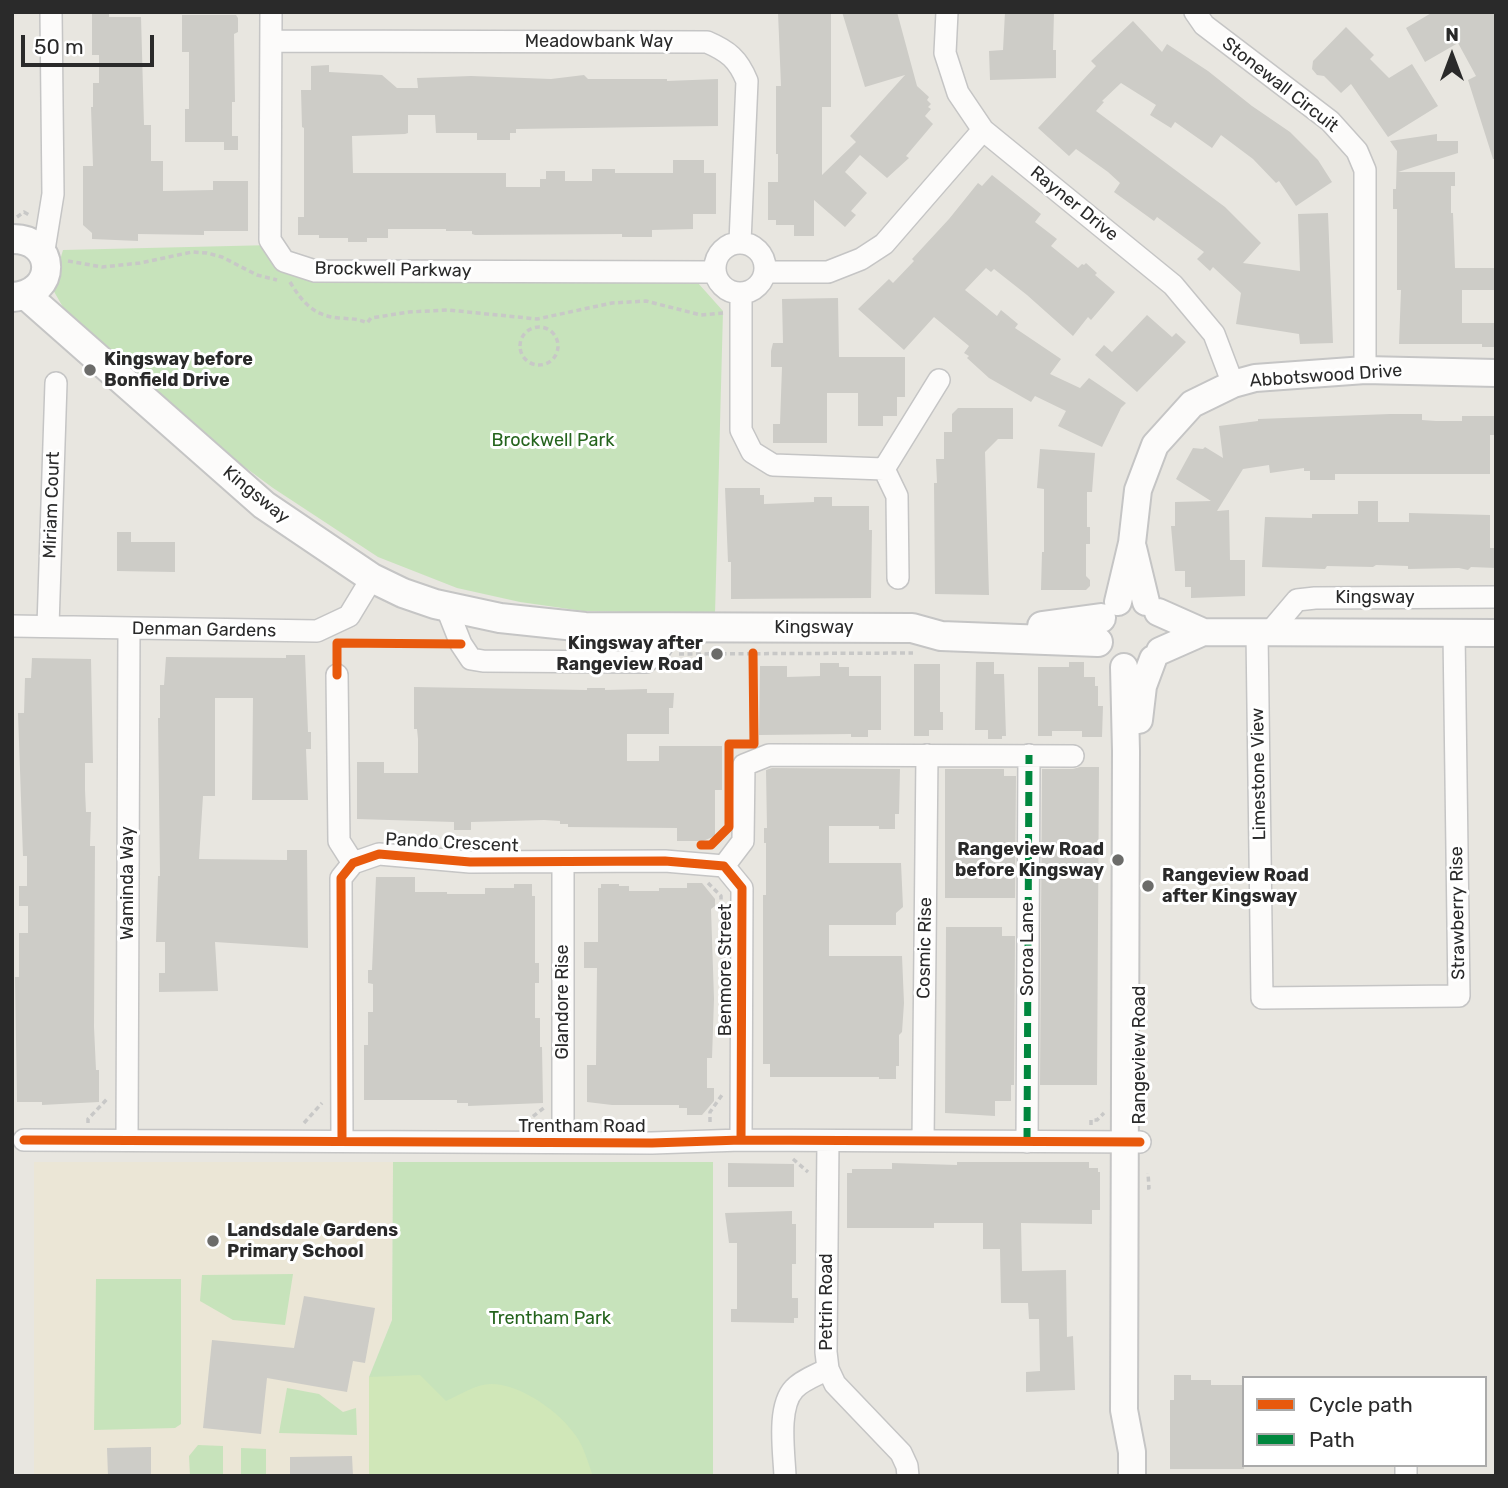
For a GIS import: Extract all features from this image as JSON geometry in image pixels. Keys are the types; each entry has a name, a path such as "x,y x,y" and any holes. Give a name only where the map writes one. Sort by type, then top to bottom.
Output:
{"main road":[{"name":"Kingsway","path":"30,256 65,305 88,351 264,505 372,578 403,593 500,618 667,638 912,628 941,636 1106,621"}],"street":[{"path":"30,256 53,194 51,12"},
{"name":"Brockwell Parkway","path":"271,12 270,240 284,261 315,271 714,272"},
{"name":"Rayner Drive","path":"947,12 945,53 958,93 983,130 1173,285 1214,334 1233,384"},
{"name":"Stonewall Circuit","path":"1195,12 1204,25 1330,121 1357,151 1365,170 1365,370"},
{"name":"Meadowbank Way","path":"271,41 707,42 726,50 739,62 747,80 740,242"},
{"path":"765,272 828,272 861,259 884,244 983,130"},
{"path":"30,256 53,194"},
{"path":"740,242 751,245 763,257 765,272 760,283 754,289 741,293 725,289 714,272 716,257 731,244 740,242"},
{"path":"741,293 741,430 752,452 773,465 884,469"},
{"name":"Abbotswood Drive","path":"1106,621 1132,543 1138,490 1155,445 1192,404 1233,384 1255,378 1365,370 1496,373"},
{"path":"884,469 939,380"},
{"name":"Miriam Court","path":"48,626 55,383"},
{"path":"884,469 897,496 898,578"},
{"name":"Abbotswood Drive","path":"1132,543 1152,608"},
{"name":"Denman Gardens","path":"12,626 317,631 349,616 372,578"},
{"name":"Kingsway","path":"1263,633 1297,600 1496,597"},
{"path":"1132,599 1152,608 1164,624 1165,635 1157,655 1139,666 1124,667 1116,664 1105,655 1106,621 1132,599"},
{"name":"Kingsway","path":"446,606 461,644 471,659 646,662 667,638"},
{"name":"Kingsway","path":"1152,608 1203,632 1496,633"},
{"name":"Waminda Way","path":"127,1139 129,628"},
{"name":"Kingsway","path":"1157,655 1203,632"},
{"name":"Limestone View","path":"1262,998 1263,633"},
{"name":"Strawberry Rise","path":"1262,998 1459,996 1454,633"},
{"name":"Rangeview Road","path":"1133,838 1140,706 1143,686 1157,655"},
{"name":"Rangeview Road","path":"1124,667 1133,838 1141,1188 1143,1407 1132,1464"},
{"path":"337,675 338,841 353,863 341,878 342,1140"},
{"path":"702,864 724,866 743,841 744,765 769,755 1073,756"},
{"name":"Cosmic Rise","path":"923,1141 927,755"},
{"name":"Soroa Lane","path":"1027,1142 1029,755"},
{"name":"Pando Crescent","path":"353,863 379,853 470,862 665,861 702,864"},
{"name":"Glandore Rise","path":"564,863 564,1142"},
{"name":"Benmore Street","path":"724,866 742,888 741,1140"},
{"name":"Trentham Road","path":"24,1140 923,1141 1027,1142 1138,1148"},
{"name":"Petrin Road","path":"828,1141 828,1369 835,1384 901,1453 907,1465 908,1476"},
{"name":"Rangeview Road","path":"1132,1464 1124,1410 1138,1148"},
{"path":"785,1476 783,1414 788,1399 795,1388 828,1369"}],"path":[{"path":"30,256 102,267 207,253 222,257 257,275 276,280 288,279 307,307 327,316 360,319 367,323 371,318 448,310 537,319 629,301 654,302 701,315 723,313"},
{"path":"537,319 537,326"},
{"path":"537,326 552,333 557,342 557,354 548,363 533,363 520,351 524,333 537,326"},
{"path":"667,638 673,654 753,653 753,666"},
{"path":"396,835 422,837"},
{"path":"702,864 702,878 721,896 721,936"},
{"path":"89,1139 88,1119 108,1099 108,1086"},
{"path":"711,1141 710,1112 722,1095"},
{"path":"298,1139 304,1122 326,1099"},
{"path":"1138,1148 1149,1188 1141,1188"},
{"path":"789,1155 808,1172 828,1172"}],"shaded area":[{"name":"Landsdale Gardens Primary School","path":"34,1162 393,1162 392,1320 369,1377 369,1476 34,1476"}],"green space":[{"name":"Brockwell Park","path":"273,245 297,265 698,283 723,311 715,614 583,611 520,602 457,588 378,557 273,488 88,351 52,288 63,250"},
{"name":"Trentham Park","path":"393,1162 713,1162 713,1476 369,1476 369,1377 392,1320"},
{"path":"293,1274 285,1325 233,1320 200,1301 202,1275"},
{"path":"96,1279 181,1279 181,1424 175,1428 94,1430"},
{"path":"420,1375 446,1401 474,1388 491,1384 515,1389 539,1401 576,1436 593,1476 369,1476 369,1377"},
{"path":"287,1388 319,1394 343,1412 356,1408 357,1435 279,1433"},
{"path":"198,1445 223,1446 223,1476 190,1476 189,1456"},
{"path":"241,1448 266,1449 266,1476 241,1476"}],"building":[{"path":"92,12 109,12 109,17 141,17 144,125 151,125 151,161 163,161 163,191 213,190 213,181 248,181 248,231 204,231 204,235 138,234 138,241 92,239 92,233 83,225 83,166 93,166 91,107 93,83 99,83 99,55 92,55"},
{"path":"778,12 831,12 831,107 822,107 822,175 856,142 850,136 905,75 865,87 842,12 897,12 917,86 929,97 927,100 931,104 928,107 931,109 925,116 933,124 906,156 909,158 887,178 860,155 845,172 867,193 851,211 856,215 845,227 814,200 814,236 794,236 794,225 776,225 776,220 768,220 768,182 778,182 776,86 781,86"},
{"path":"1005,12 1054,12 1053,50 1056,50 1056,78 990,80 989,51 1003,50"},
{"path":"1433,12 1493,12 1496,18 1496,159 1493,159 1468,80 1476,76 1458,43 1425,62 1406,28"},
{"path":"182,15 236,15 238,18 238,32 234,34 235,102 232,102 232,136 238,136 238,150 224,150 224,142 185,142 185,109 189,109 189,52 182,52"},
{"path":"1133,21 1162,52 1167,44 1290,132 1318,160 1332,182 1296,206 1279,181 1276,183 1253,159 1221,135 1212,148 1175,122 1171,128 1150,115 1156,105 1121,83 1102,101 1104,102 1096,111 1225,207 1261,243 1243,263 1300,271 1298,214 1328,213 1333,343 1300,344 1299,334 1236,324 1241,293 1213,267 1210,271 1197,259 1204,252 1157,217 1154,221 1114,192 1120,183 1108,172 1076,149 1069,156 1038,128 1096,66 1091,61"},
{"path":"1346,27 1374,55 1370,59 1389,78 1412,64 1438,106 1388,137 1351,84 1341,93 1324,76 1317,75 1312,69 1313,61"},
{"path":"329,65 329,72 382,75 397,88 418,88 417,78 471,76 551,79 584,75 588,79 667,81 718,79 718,126 516,129 516,133 510,133 510,140 477,140 477,133 436,133 435,115 408,115 408,133 352,136 353,173 506,173 506,187 540,187 540,179 546,179 546,171 565,171 565,181 592,181 592,169 615,169 615,173 673,173 673,160 704,160 704,173 716,173 716,214 693,214 693,229 652,230 652,237 622,237 622,234 475,235 472,231 446,229 388,229 388,238 367,238 367,242 348,242 348,238 319,238 319,235 298,235 298,217 304,217 304,128 301,90 311,90 311,66"},
{"path":"1437,134 1437,141 1458,141 1458,153 1398,172 1455,172 1455,186 1451,186 1451,213 1455,268 1496,268 1496,290 1462,290 1462,323 1496,323 1496,347 1482,347 1482,344 1399,344 1401,290 1397,290 1397,209 1393,209 1397,151 1390,141"},
{"path":"992,175 1041,214 1035,222 1057,239 1051,246 1078,268 1086,263 1097,273 1095,275 1115,292 1091,320 1088,317 1073,336 994,269 991,272 986,268 965,290 997,316 1001,310 1018,324 1015,328 1061,359 1050,374 1080,388 1089,378 1126,403 1102,447 1058,426 1066,411 1035,396 1031,402 989,378 967,358 969,356 964,353 969,346 934,317 904,350 858,309 889,279 893,283 978,183 982,186"},
{"path":"838,298 839,357 905,357 905,397 897,397 897,416 883,416 883,426 858,426 858,393 827,393 827,443 773,443 773,424 780,424 782,367 771,367 771,351 773,343 783,343 782,299"},
{"path":"1147,315 1172,337 1176,333 1186,342 1137,392 1095,355 1104,345 1112,352"},
{"path":"958,408 1013,408 1013,439 998,439 985,452 989,595 935,594 936,459 944,459 944,432 952,432 952,414"},
{"path":"1422,414 1422,420 1436,421 1462,421 1462,416 1496,416 1496,435 1490,435 1490,474 1335,474 1335,480 1310,480 1310,471 1304,471 1304,468 1270,473 1269,465 1243,469 1217,511 1229,510 1230,560 1245,560 1245,596 1191,598 1191,587 1185,587 1185,571 1175,571 1171,526 1175,526 1175,502 1211,501 1176,479 1193,448 1205,447 1223,458 1219,426 1258,419"},
{"path":"1040,449 1095,453 1092,492 1087,492 1090,544 1086,544 1086,576 1090,580 1090,586 1086,590 1041,590 1044,489 1037,488"},
{"path":"725,488 760,488 760,495 764,495 764,504 814,502 814,497 832,497 832,506 869,506 869,530 872,530 871,598 731,599"},
{"path":"1358,501 1378,501 1378,522 1409,522 1409,513 1490,515 1490,548 1496,548 1496,568 1408,569 1408,566 1376,565 1327,566 1325,569 1262,567 1265,517 1312,518 1312,514 1358,514"},
{"path":"117,532 131,532 131,542 175,542 175,572 117,571"},
{"path":"286,655 305,655 308,732 311,732 311,749 306,749 308,800 252,800 253,698 215,698 215,796 203,796 199,859 287,860 287,850 307,850 308,948 215,942 218,991 159,992 159,973 165,973 165,942 156,942 160,876 158,718 160,685 164,685 166,657 286,658"},
{"path":"32,658 91,659 93,763 85,763 85,790 86,812 91,812 90,846 95,846 94,1027 96,1070 99,1070 99,1102 42,1105 42,1102 17,1102 15,977 19,977 19,933 28,933 28,906 19,906 19,886 27,886 27,856 23,856 18,713 24,713 25,678 31,678"},
{"path":"976,662 994,662 994,674 1004,674 1006,736 1002,736 1002,739 988,739 988,730 975,730"},
{"path":"1069,662 1084,662 1084,677 1095,677 1098,706 1103,706 1102,737 1082,737 1082,731 1052,731 1052,736 1038,736 1038,667 1069,667"},
{"path":"820,663 839,663 839,667 849,667 849,676 881,676 881,730 868,730 868,737 851,737 851,734 759,735 760,666 787,666 787,677 820,676"},
{"path":"914,664 940,664 940,712 943,712 943,730 929,730 929,736 914,736"},
{"path":"414,687 605,688 674,693 673,708 669,708 669,734 627,734 627,761 659,761 659,746 722,746 722,790 715,790 715,836 703,841 677,841 677,828 568,827 568,824 560,824 560,821 544,820 471,822 471,830 454,830 454,822 357,819 357,762 384,762 384,773 418,773"},
{"path":"1099,767 1097,1085 1040,1085 1042,769"},
{"path":"900,769 899,814 895,814 895,829 879,829 879,826 829,826 829,863 901,863 903,907 896,913 896,925 829,925 829,956 902,956 904,1003 896,1079 770,1077 770,1064 763,1064 763,895 766,895 764,828 767,828 766,770"},
{"path":"945,769 1004,769 1004,776 1016,776 1015,898 945,898"},
{"path":"376,877 415,877 415,892 447,894 485,894 485,888 514,888 514,884 532,884 532,896 535,896 535,963 539,963 539,983 535,983 535,1018 540,1018 543,1103 468,1106 468,1103 457,1103 457,1100 364,1100 364,1045 368,1045 368,1012 373,1012 373,984 368,983 368,970 372,970"},
{"path":"687,883 702,883 715,899 715,906 711,909 714,999 712,1058 707,1058 707,1088 714,1088 714,1101 702,1115 687,1115 687,1108 679,1108 679,1105 612,1105 587,1102 587,1065 596,1065 597,968 584,968 584,942 598,942 598,888 601,888 601,884 619,884 629,886 629,891 659,891 659,888 687,888"},
{"path":"946,927 1002,927 1002,936 1015,936 1014,1085 1011,1085 1011,1101 995,1101 995,1116 945,1113"},
{"path":"957,1162 1089,1162 1089,1168 1098,1168 1100,1210 1092,1210 1092,1224 1021,1223 1022,1271 1066,1270 1067,1337 1073,1336 1075,1390 1026,1392 1026,1372 1040,1371 1039,1319 1029,1319 1028,1303 1001,1303 1000,1249 983,1249 983,1223 934,1223 934,1228 847,1228 847,1173 852,1173 852,1169 892,1169 892,1163 957,1165"},
{"path":"728,1163 794,1164 794,1187 728,1187"},
{"path":"792,1211 792,1224 796,1224 796,1264 792,1264 792,1298 798,1298 798,1318 794,1318 794,1323 731,1322 731,1309 737,1309 737,1243 729,1243 725,1213"},
{"path":"304,1296 375,1308 365,1363 353,1361 347,1392 267,1378 261,1434 203,1428 212,1340 294,1348"},
{"path":"1174,1375 1191,1375 1191,1380 1211,1380 1211,1385 1242,1385 1244,1469 1170,1469 1170,1400 1174,1400"},
{"path":"151,1447 151,1476 108,1476 107,1448"},
{"path":"352,1456 353,1476 290,1476 290,1457"}],"marked path":[{"path":"1027,1142 1029,755"}],"cycle path":[{"path":"337,675 337,643 461,644"},
{"path":"701,845 711,845 729,827 729,744 754,744 753,653"},
{"path":"342,1140 341,878 353,863 379,854 470,862 665,861 724,866 742,888 741,1140"},
{"path":"24,1140 1140,1142"}],"place":[{"name":"Kingsway before Bonfield Drive","path":"90,370"},
{"name":"Kingsway after Rangeview Road","path":"717,654"},
{"name":"Rangeview Road before Kingsway","path":"1118,860"},
{"name":"Rangeview Road after Kingsway","path":"1148,886"},
{"name":"Landsdale Gardens Primary School","path":"213,1241"}]}
